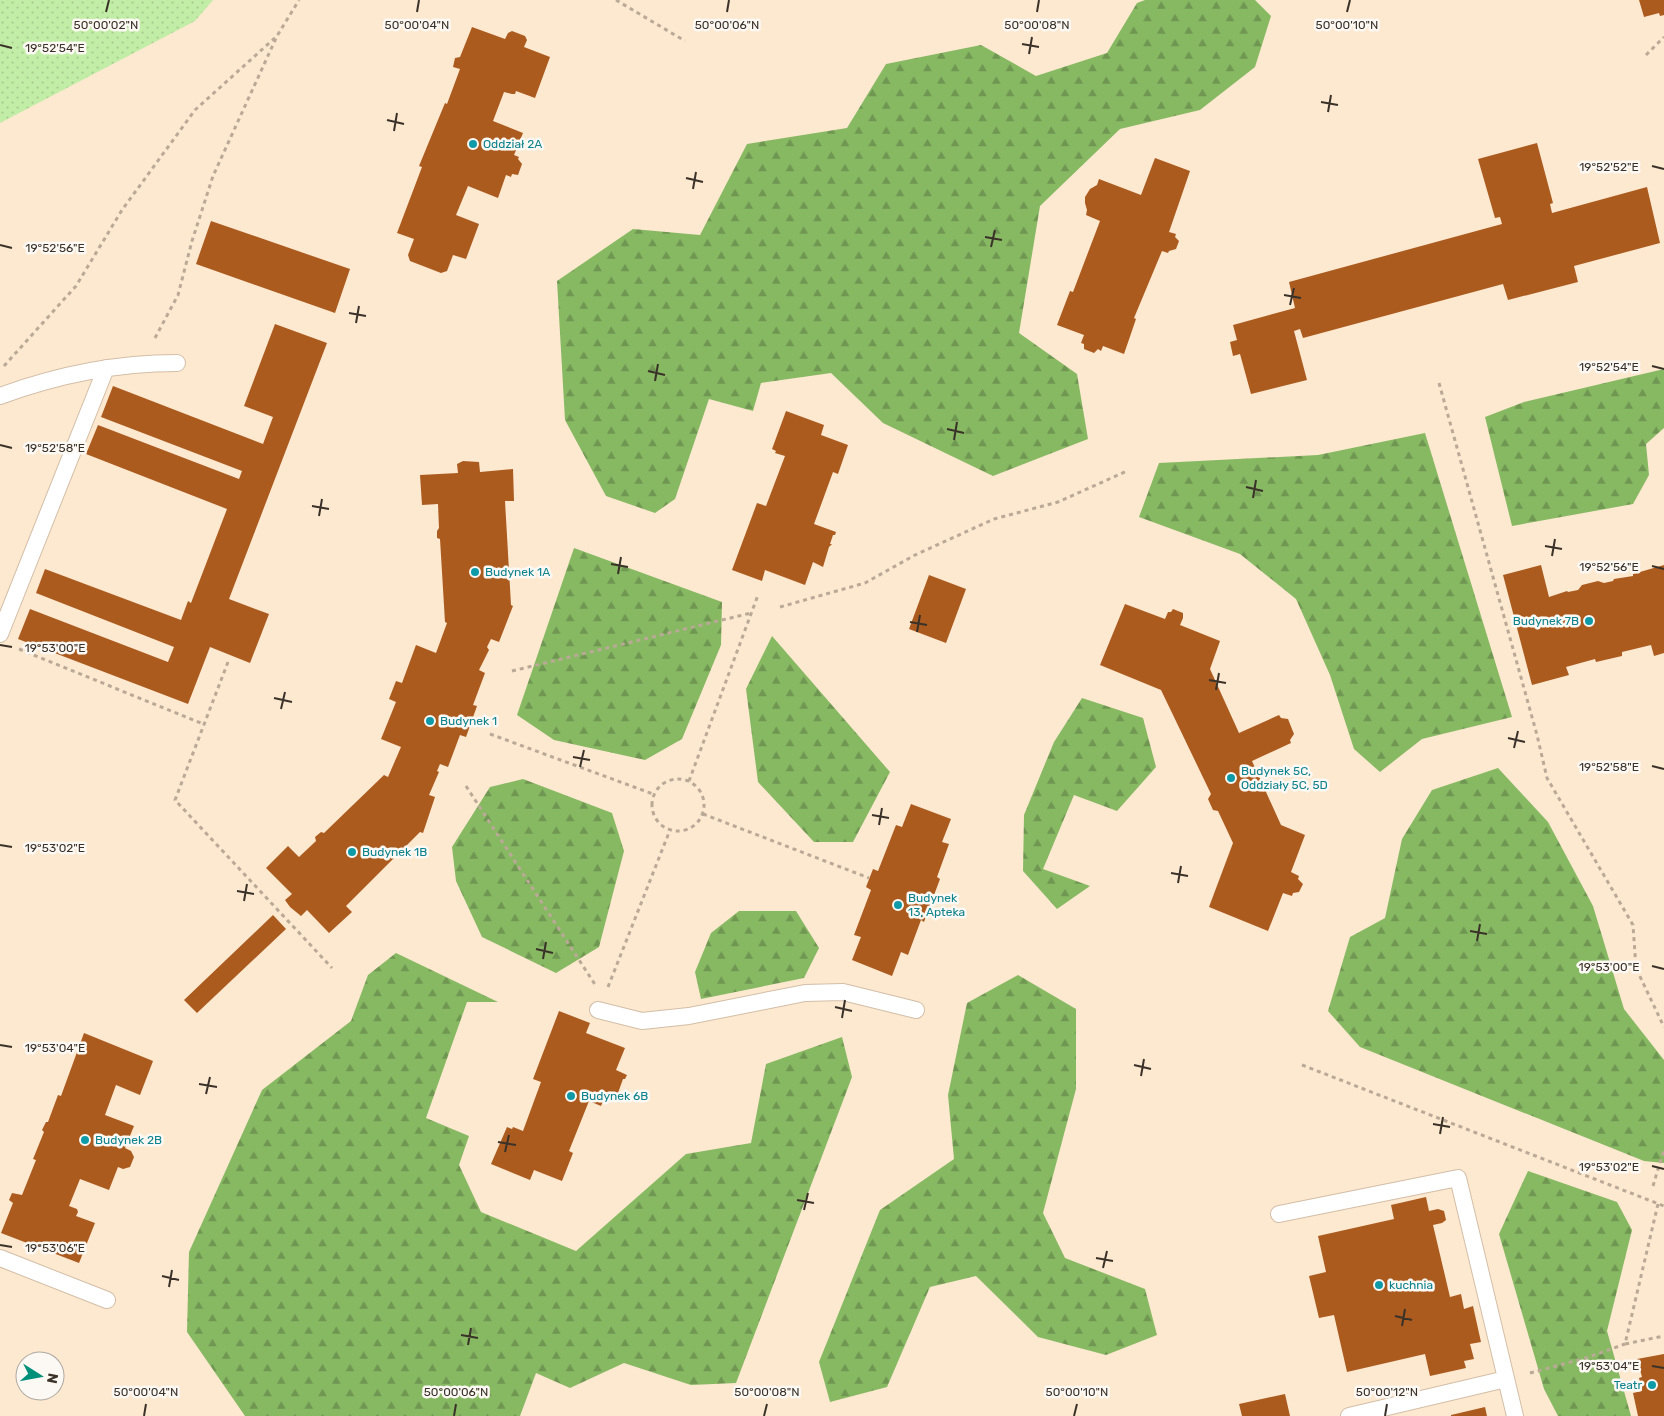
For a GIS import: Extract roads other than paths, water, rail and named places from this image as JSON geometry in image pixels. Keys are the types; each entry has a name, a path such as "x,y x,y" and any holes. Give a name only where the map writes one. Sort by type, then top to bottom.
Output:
{"lane":[{"path":"0,396 32,384 106,368 142,363 177,363"},
{"path":"0,634 106,368"},
{"path":"601,1004 642,1021 689,1016 805,993 843,992 916,1010"},
{"path":"1279,1214 1458,1178 1515,1416"},
{"path":"0,1258 107,1300"},
{"path":"1350,1416 1506,1379"}],"place":[{"name":"Oddział 2A","path":"473,144"},
{"name":"Budynek 1A","path":"475,572"},
{"name":"Budynek 7B","path":"1589,621"},
{"name":"Budynek 1","path":"430,721"},
{"name":"Budynek 5C, Oddziały 5C, 5D","path":"1231,778"},
{"name":"Budynek 1B","path":"352,852"},
{"name":"Budynek 13, Apteka","path":"898,905"},
{"name":"Budynek 6B","path":"571,1096"},
{"name":"Budynek 2B","path":"85,1140"},
{"name":"kuchnia","path":"1379,1285"},
{"name":"Teatr","path":"1652,1385"}]}
